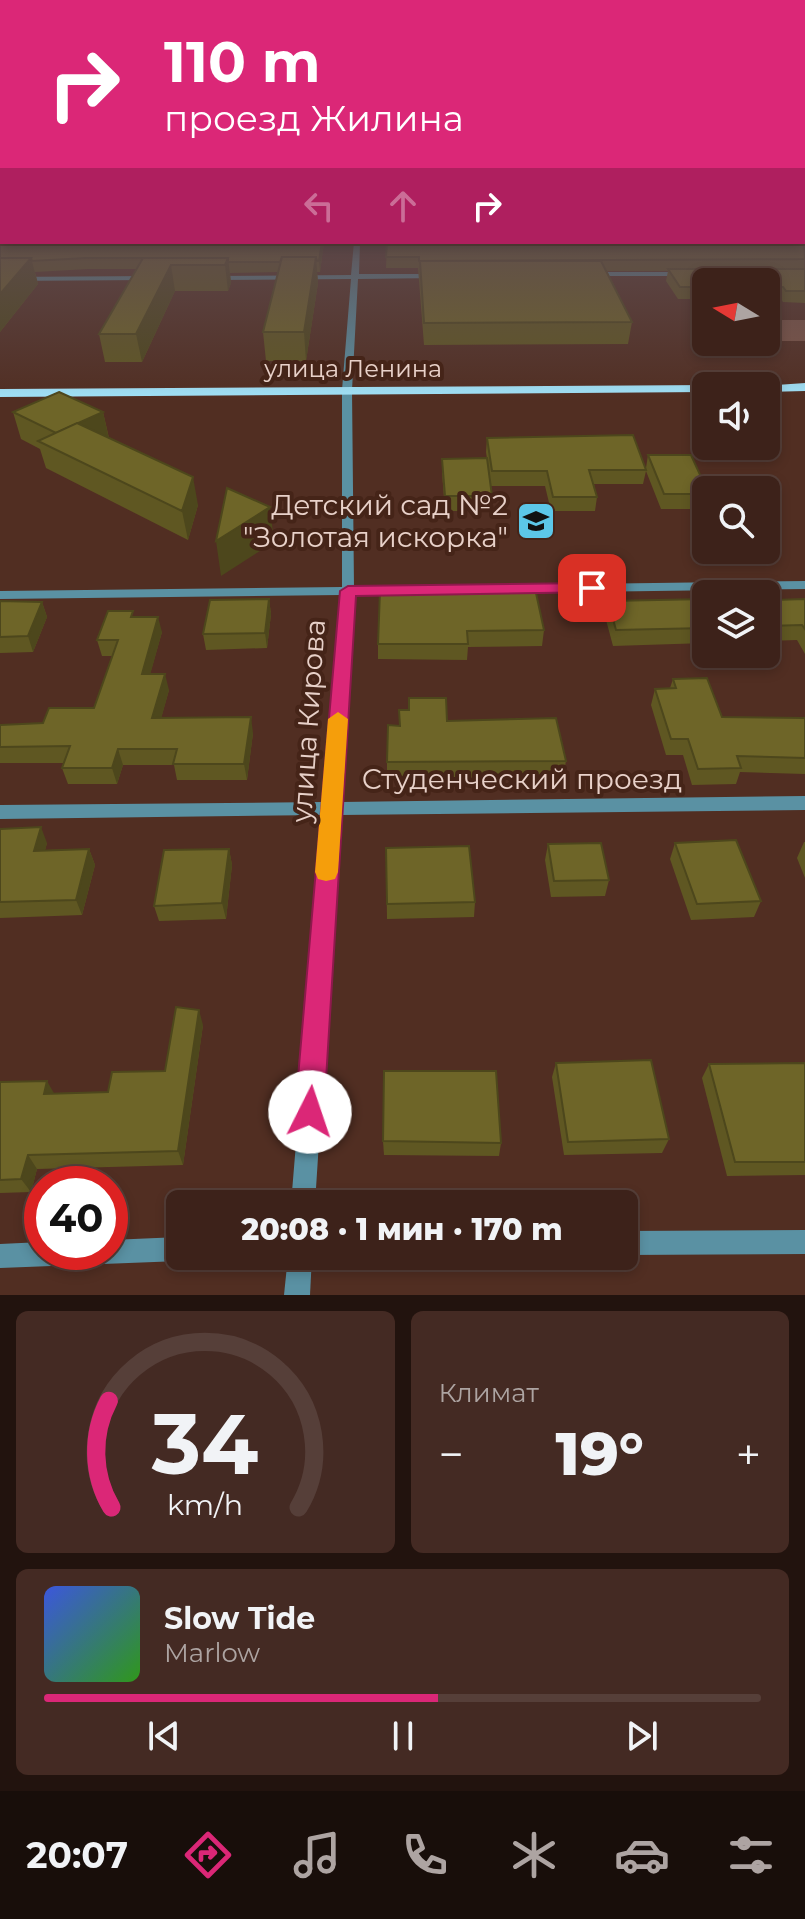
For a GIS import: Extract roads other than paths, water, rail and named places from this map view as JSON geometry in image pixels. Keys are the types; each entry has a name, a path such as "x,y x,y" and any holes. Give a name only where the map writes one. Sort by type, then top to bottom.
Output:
{"main road":[{"path":"780,388 805,387"},
{"name":"улица Ленина","path":"0,393 692,388"}],"street":[{"name":"улица Кирова","path":"304,1190 348,591 347,390 355,280"},
{"path":"0,595 805,585"},
{"name":"Студенческий проезд","path":"0,812 805,803"},
{"path":"638,1243 805,1242"},
{"path":"128,1251 166,1250"},
{"path":"0,1256 24,1255"},
{"path":"297,1295 299,1270"}],"place":[{"name":"Детский сад №2 \"Золотая искорка\"","path":"536,521"}]}
